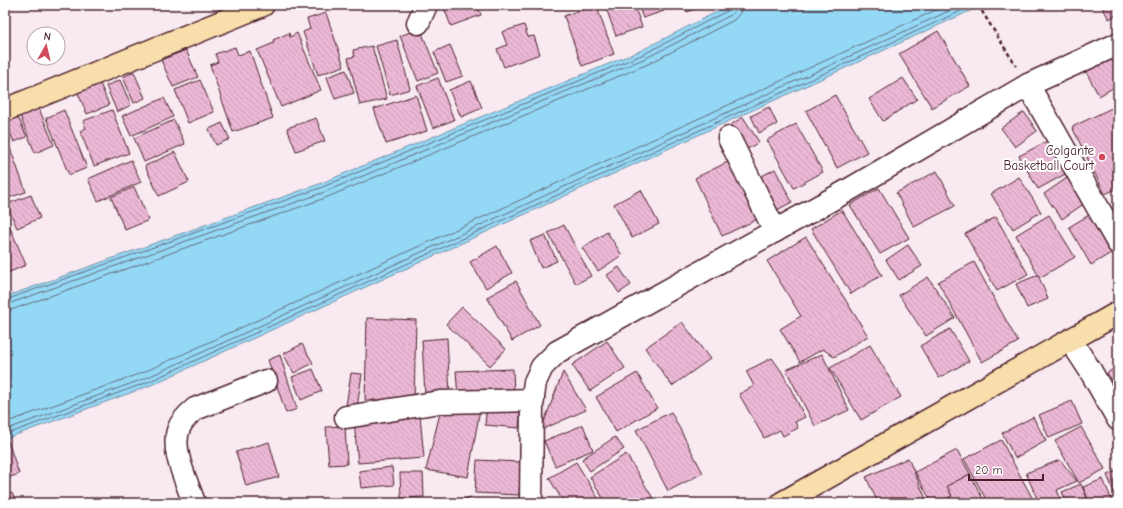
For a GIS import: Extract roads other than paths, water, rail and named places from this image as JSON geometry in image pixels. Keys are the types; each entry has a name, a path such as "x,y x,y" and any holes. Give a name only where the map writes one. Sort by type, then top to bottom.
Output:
{"main road":[{"path":"5,110 263,5"},
{"path":"782,503 1071,341 1118,313"}],"street":[{"path":"531,503 533,400 536,382 542,367 557,352 852,188 1028,85 1118,44"},
{"path":"1028,85 1118,243"},
{"path":"729,138 775,231"},
{"path":"1071,341 1090,370 1118,419"},
{"path":"194,503 176,449 179,427 186,417 195,409 266,381"},
{"path":"346,417 440,402 533,400"}],"water":[{"path":"730,5 983,5 149,386 5,439 5,297 319,184 642,50"}],"place":[{"name":"Colgante Basketball Court","path":"1102,157"}]}
